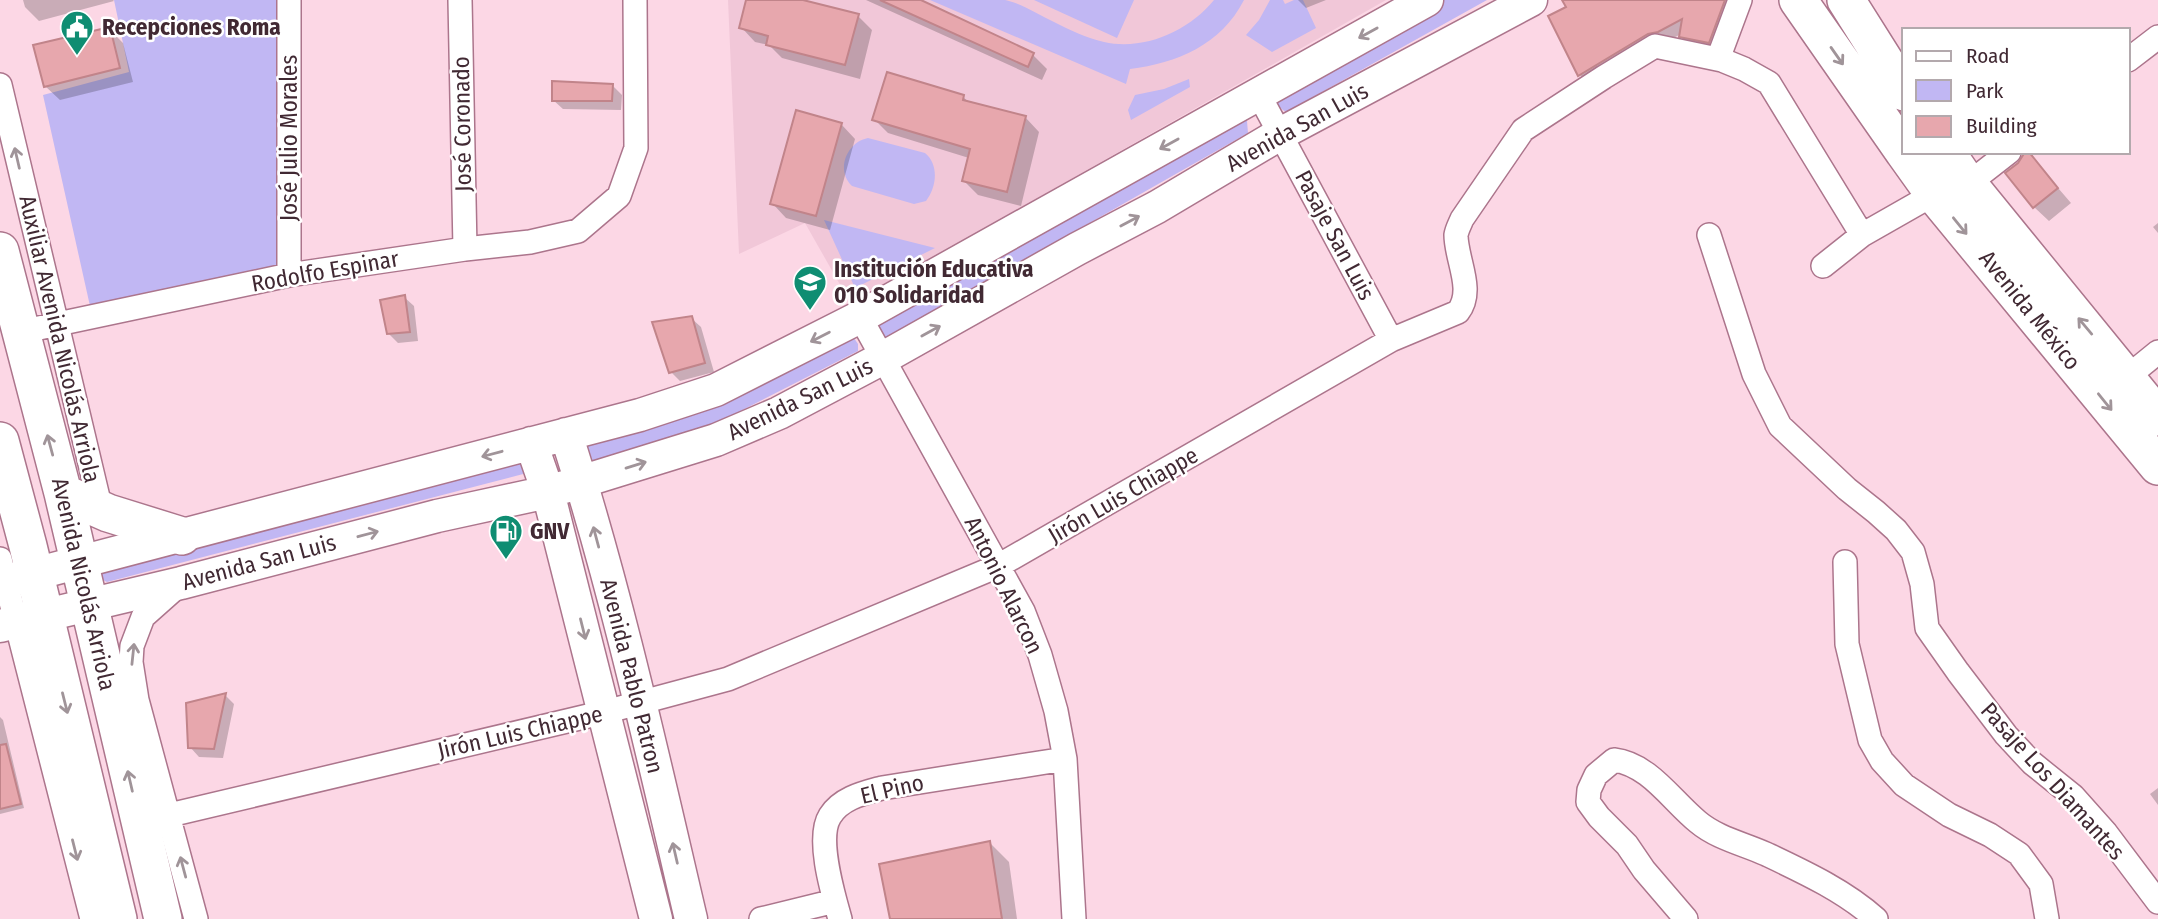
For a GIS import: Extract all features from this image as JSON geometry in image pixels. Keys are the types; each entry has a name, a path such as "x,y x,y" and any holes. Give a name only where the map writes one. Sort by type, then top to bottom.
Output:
{"main road":[{"name":"Avenida San Luis","path":"10,575 79,564 640,415 716,390 860,317 1427,0"},
{"name":"Avenida San Luis","path":"20,620 181,583 437,516 548,492 734,433 779,413 883,358 1157,207 1280,134 1531,0"},
{"name":"Avenida México","path":"1798,0 1902,149"},
{"path":"1846,0 1902,89"},
{"name":"Avenida México","path":"1905,154 1934,194 2158,466"},
{"name":"Avenida México","path":"1947,154 1968,184 2158,417"},
{"name":"Avenida Nicolás Arriola","path":"0,251 79,564 155,819 163,919"},
{"path":"716,390 734,433"},
{"name":"Avenida Pablo Patron","path":"566,434 640,702 691,919"},
{"name":"Avenida Nicolás Arriola","path":"0,441 10,575 20,620 118,919"},
{"name":"Avenida Pablo Patron","path":"531,443 548,492 656,919"},
{"path":"63,493 101,510 182,536"},
{"path":"285,508 298,552"}],"street":[{"name":"José Julio Morales","path":"289,0 289,275"},
{"name":"José Coronado","path":"460,0 465,249"},
{"name":"Rodolfo Espinar","path":"20,332 289,275 530,242 578,231 619,196 636,148 635,0"},
{"path":"1722,60 1721,51 1740,0"},
{"path":"2130,58 2158,37"},
{"name":"Jirón Luis Chiappe","path":"155,819 605,712 728,679 998,566 1391,341 1458,312 1464,305 1466,293 1456,232 1462,219 1523,130 1655,47 1722,60 1769,83 1862,235"},
{"name":"Auxiliar Avenida Nicolás Arriola","path":"0,85 101,510"},
{"name":"Pasaje San Luis","path":"1258,93 1391,341"},
{"path":"1968,184 2006,154"},
{"path":"1823,266 1862,235 1934,194"},
{"name":"Pasaje Los Diamantes","path":"1709,235 1754,374 1780,426 1847,489 1876,512 1913,552 1922,584 1927,628 2014,744 2032,763 2073,796 2106,833 2158,902"},
{"name":"Antonio Alarcon","path":"860,317 1023,611 1040,655 1056,711 1065,759 1074,919"},
{"path":"2126,378 2158,352"},
{"path":"1844,562 1847,645 1870,740 1882,761 1904,785 1949,815 1990,835 2019,854 2041,884 2047,919"},
{"path":"181,583 143,617 132,646 131,662 155,819 196,919"},
{"path":"20,620 92,919"},
{"name":"El Pino","path":"837,910 823,838 830,816 853,796 882,788 1065,759"},
{"path":"1686,919 1643,870 1627,845 1588,802 1589,790 1596,775 1614,760 1629,762 1645,773 1700,824 1766,854 1848,897 1876,919"},
{"path":"761,919 837,910"}],"shaded area":[{"path":"728,0 1386,0 851,304 805,223 739,254"}],"green space":[{"path":"114,0 276,0 276,266 90,306 43,95 129,72"},
{"path":"930,0 1005,0 1024,6 1084,36 1104,42 1135,44 1165,36 1179,29 1192,21 1214,0 1244,0 1223,29 1210,40 1181,56 1130,69 1126,84"},
{"path":"1034,0 1134,0 1117,38"},
{"path":"1270,0 1283,0 1285,4 1303,0 1316,28 1272,52 1246,35 1259,20"},
{"path":"1444,0 1487,0 1286,112 1279,106 1276,91"},
{"path":"1189,79 1190,87 1131,120 1128,110 1135,95 1164,89"},
{"path":"1243,116 1247,121 1248,133 887,338 881,335 876,326"},
{"path":"868,138 925,153 930,158 935,176 926,201 914,204 852,186 844,172 846,158 854,145"},
{"path":"824,220 935,248 855,288"},
{"path":"854,338 858,351 723,420 594,463 581,459 583,441"},
{"path":"524,460 527,473 107,582 99,578 103,569"}],"building":[{"path":"746,0 803,0 859,14 845,65 766,45 768,36 739,28"},
{"path":"880,0 921,0 1034,53 1028,67"},
{"path":"1562,0 1725,0 1709,43 1679,37 1682,19 1658,32 1648,34 1578,76 1548,16 1566,7"},
{"name":"Recepciones Roma","path":"110,27 120,68 44,87 33,45"},
{"path":"887,72 964,95 963,100 1026,116 1007,192 962,181 970,149 872,120"},
{"path":"552,81 613,84 612,101 552,101"},
{"path":"796,110 842,123 816,216 770,204"},
{"path":"2024,154 2031,154 2058,188 2033,208 2005,173 2018,163"},
{"path":"405,295 410,332 387,334 380,300"},
{"path":"692,316 705,363 669,373 652,322"},
{"path":"226,693 214,749 188,748 186,703"},
{"path":"6,744 21,804 0,809 0,745"},
{"path":"990,841 1002,919 890,919 879,864"}],"place":[{"name":"Recepciones Roma","path":"77,57"},
{"name":"Institución Educativa 010 Solidaridad","path":"810,312"},
{"name":"GNV","path":"506,561"}]}
